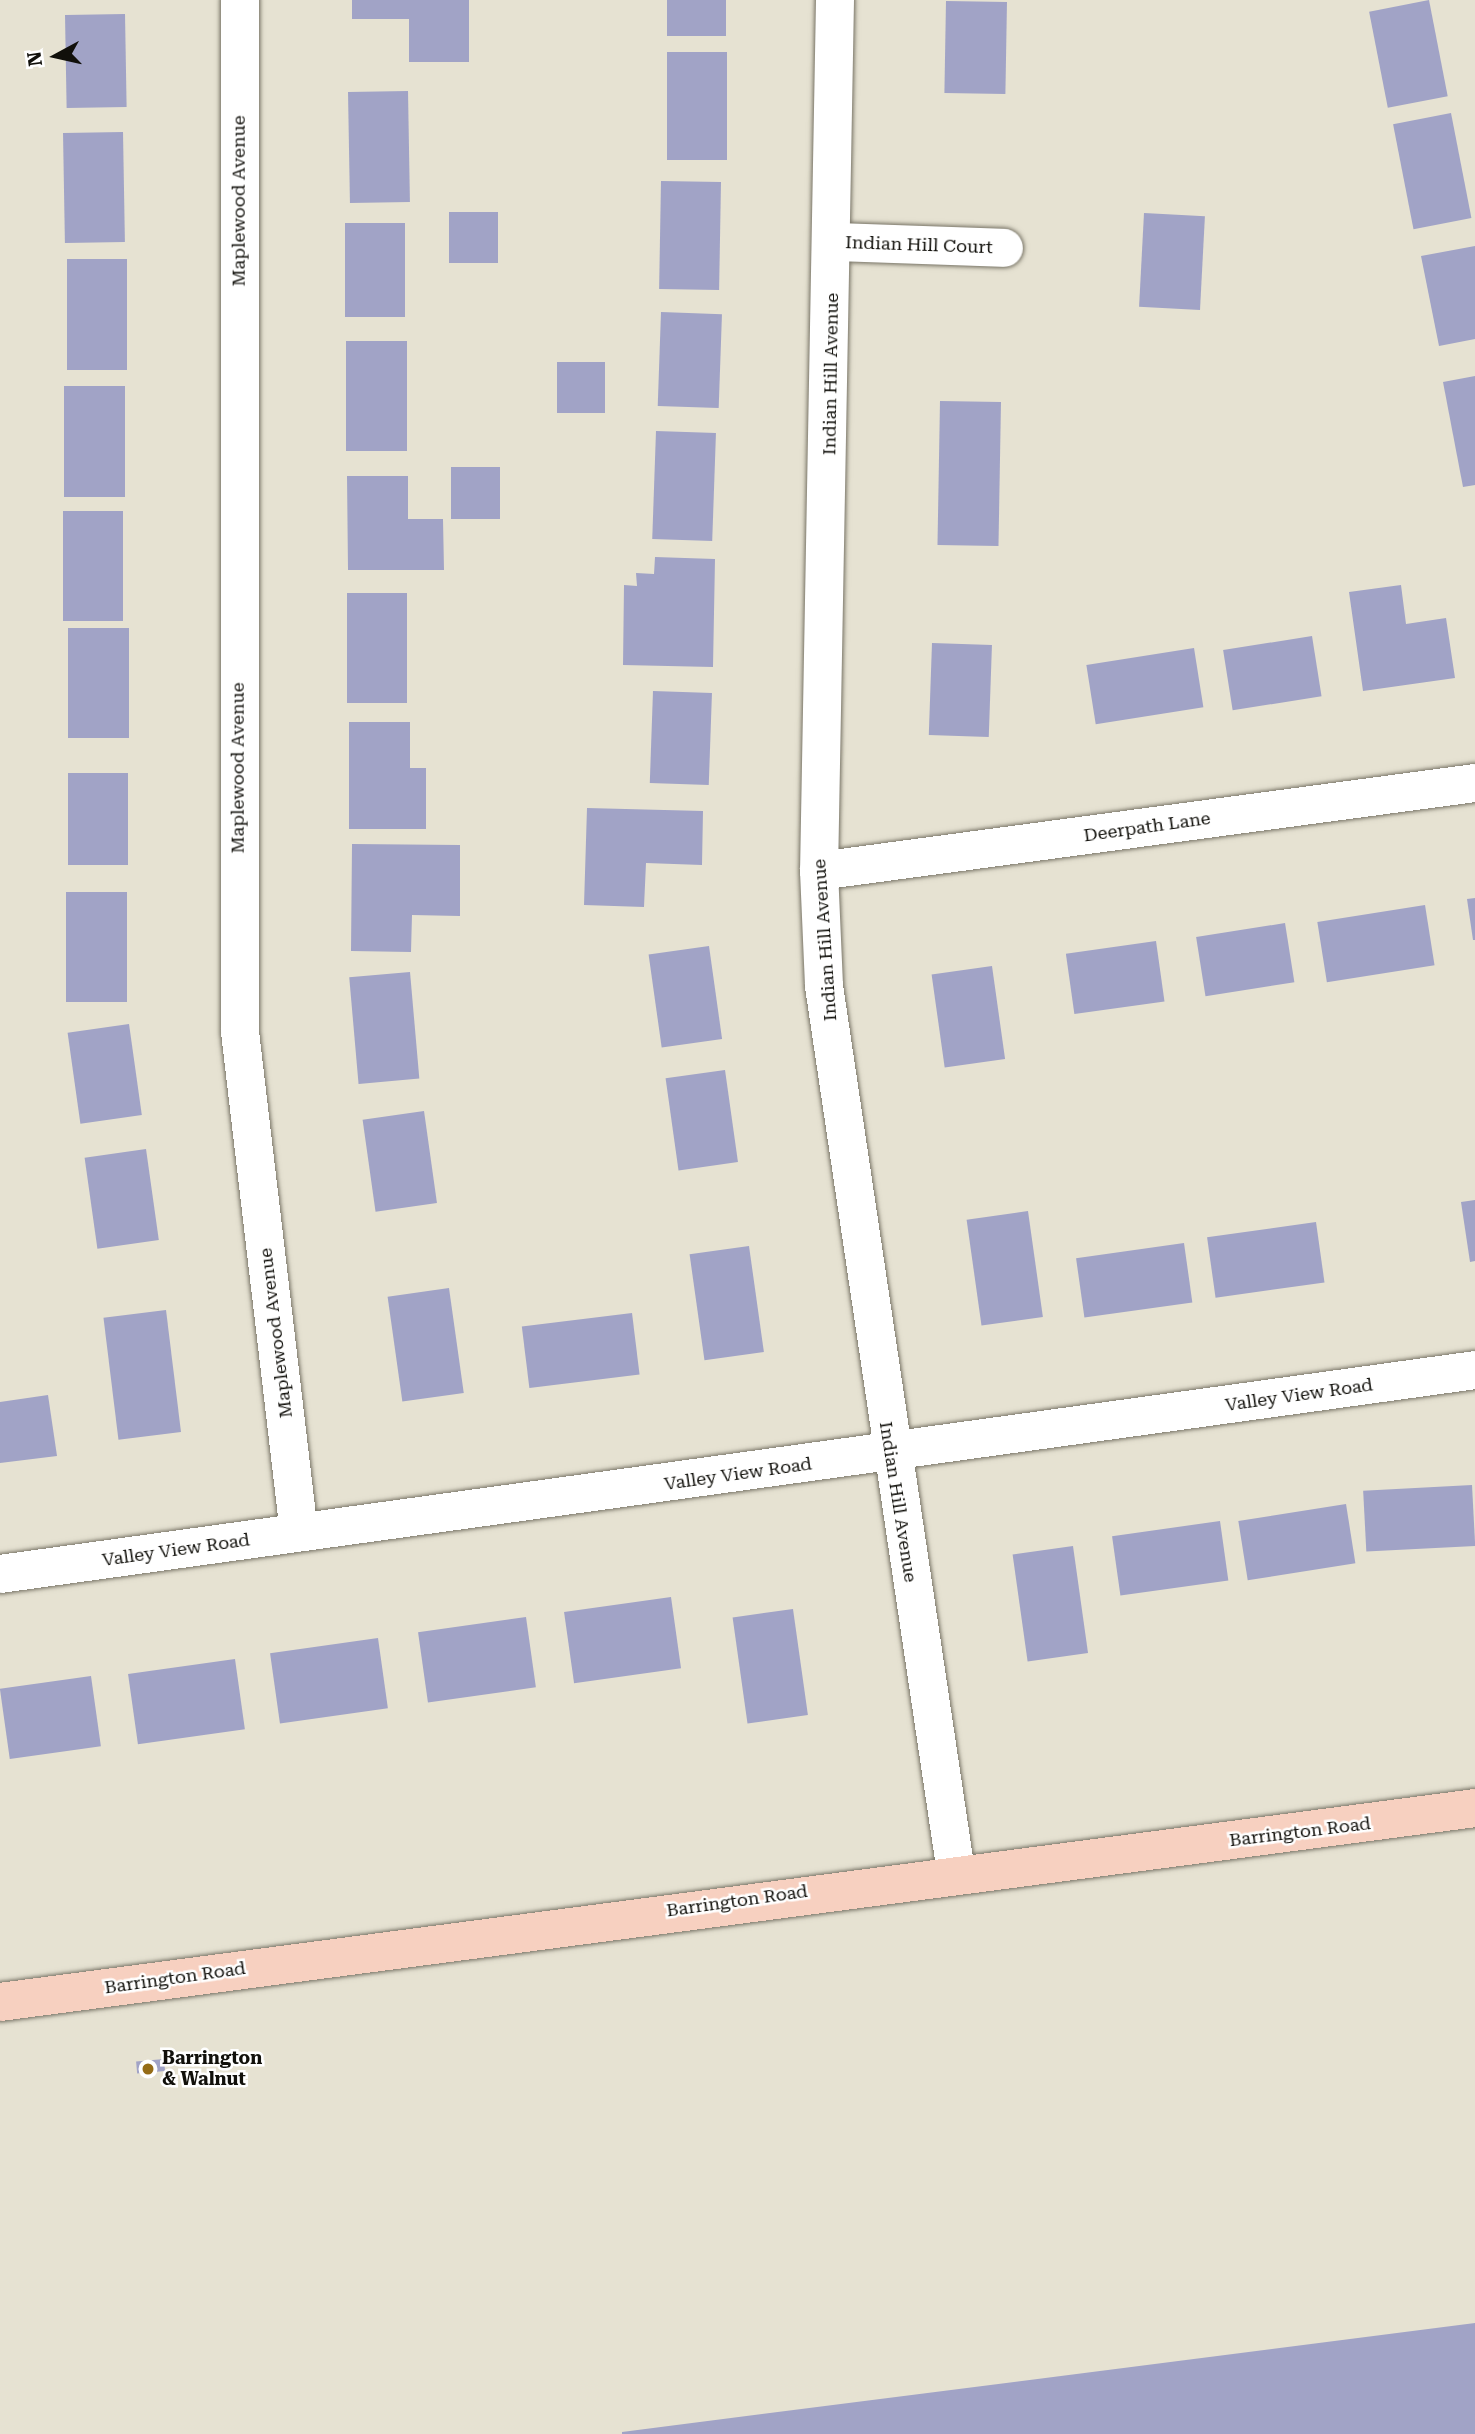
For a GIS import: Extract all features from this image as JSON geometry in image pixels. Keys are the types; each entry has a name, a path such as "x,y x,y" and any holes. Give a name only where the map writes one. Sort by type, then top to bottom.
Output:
{"main road":[{"name":"Barrington Road","path":"0,2003 956,1872 1475,1808"}],"street":[{"name":"Maplewood Avenue","path":"240,0 240,1032 299,1533"},
{"name":"Indian Hill Avenue","path":"835,0 834,242 819,871 824,986 889,1453 956,1872"},
{"name":"Indian Hill Court","path":"834,242 1004,248"},
{"name":"Deerpath Lane","path":"819,871 1475,783"},
{"name":"Valley View Road","path":"0,1574 1475,1370"}],"building":[{"path":"352,0 469,0 469,62 409,62 409,19 352,19"},
{"path":"667,0 726,0 726,36 667,36"},
{"path":"1429,0 1448,96 1388,108 1369,12"},
{"path":"946,1 1007,2 1005,94 944,93"},
{"path":"125,14 127,107 67,108 65,15"},
{"path":"667,52 727,52 727,160 667,160"},
{"path":"408,91 410,202 350,203 348,92"},
{"path":"1451,113 1471,218 1414,229 1393,124"},
{"path":"123,132 125,242 65,243 63,133"},
{"path":"661,181 721,182 719,290 659,289"},
{"path":"449,212 498,212 498,263 449,263"},
{"path":"1144,213 1205,216 1200,310 1139,307"},
{"path":"345,223 405,223 405,317 345,317"},
{"path":"1475,246 1475,339 1439,346 1421,256"},
{"path":"67,259 127,259 127,370 67,370"},
{"path":"661,312 722,314 719,408 658,406"},
{"path":"346,341 407,341 407,451 346,451"},
{"path":"557,362 605,362 605,413 557,413"},
{"path":"1475,376 1475,485 1463,487 1443,382"},
{"path":"64,386 125,386 125,497 64,497"},
{"path":"940,401 1001,402 998,546 937,545"},
{"path":"656,431 716,433 712,541 652,539"},
{"path":"451,467 500,467 500,519 451,519"},
{"path":"347,476 408,476 408,519 443,519 444,570 348,570"},
{"path":"63,511 123,511 123,621 63,621"},
{"path":"655,557 715,559 713,667 623,665 624,585 637,586 636,573 654,574"},
{"path":"1401,585 1406,624 1446,618 1455,678 1363,691 1349,592"},
{"path":"347,593 407,593 407,703 347,703"},
{"path":"68,628 129,628 129,738 68,738"},
{"path":"1312,636 1322,696 1233,710 1223,650"},
{"path":"932,643 992,645 989,737 929,735"},
{"path":"1194,648 1203,707 1096,724 1086,665"},
{"path":"653,691 712,693 709,785 650,783"},
{"path":"349,722 410,722 410,768 426,768 426,829 349,829"},
{"path":"68,773 128,773 128,865 68,865"},
{"path":"587,808 703,811 702,865 646,863 644,907 584,905"},
{"path":"352,844 460,845 460,916 412,915 411,952 351,951"},
{"path":"66,892 127,892 127,1002 66,1002"},
{"path":"1475,898 1475,940 1473,940 1467,899"},
{"path":"1425,905 1435,965 1327,982 1317,922"},
{"path":"1285,923 1294,982 1205,996 1196,937"},
{"path":"1156,941 1164,1001 1074,1014 1066,954"},
{"path":"709,946 722,1039 662,1048 649,954"},
{"path":"992,966 1005,1059 945,1068 932,974"},
{"path":"410,972 419,1079 359,1084 349,977"},
{"path":"129,1024 142,1115 80,1124 68,1033"},
{"path":"725,1070 738,1162 679,1170 666,1078"},
{"path":"424,1111 437,1203 376,1212 363,1120"},
{"path":"146,1149 159,1240 97,1249 85,1158"},
{"path":"1475,1200 1475,1261 1470,1262 1461,1202"},
{"path":"1028,1211 1043,1317 981,1326 967,1220"},
{"path":"1316,1222 1324,1282 1216,1298 1207,1237"},
{"path":"1184,1243 1192,1302 1084,1318 1076,1258"},
{"path":"749,1246 764,1352 704,1360 690,1254"},
{"path":"449,1288 464,1393 402,1402 388,1297"},
{"path":"166,1310 181,1432 118,1440 103,1318"},
{"path":"632,1313 640,1375 529,1388 522,1327"},
{"path":"48,1395 57,1456 0,1463 0,1402"},
{"path":"1472,1485 1475,1546 1366,1552 1363,1491"},
{"path":"1346,1504 1355,1563 1248,1580 1238,1521"},
{"path":"1220,1521 1228,1580 1120,1596 1112,1536"},
{"path":"1073,1546 1088,1653 1028,1661 1013,1554"},
{"path":"671,1597 681,1668 574,1683 564,1612"},
{"path":"793,1609 808,1715 747,1723 733,1617"},
{"path":"526,1617 536,1687 428,1702 418,1632"},
{"path":"378,1638 388,1708 280,1723 270,1653"},
{"path":"235,1659 245,1729 138,1744 128,1674"},
{"path":"91,1676 101,1746 10,1759 0,1689"},
{"path":"164,2059 165,2071 137,2073 136,2061"},
{"path":"1475,2323 1475,2434 622,2434 622,2432"}],"place":[{"name":"Barrington & Walnut","path":"148,2069"}]}
